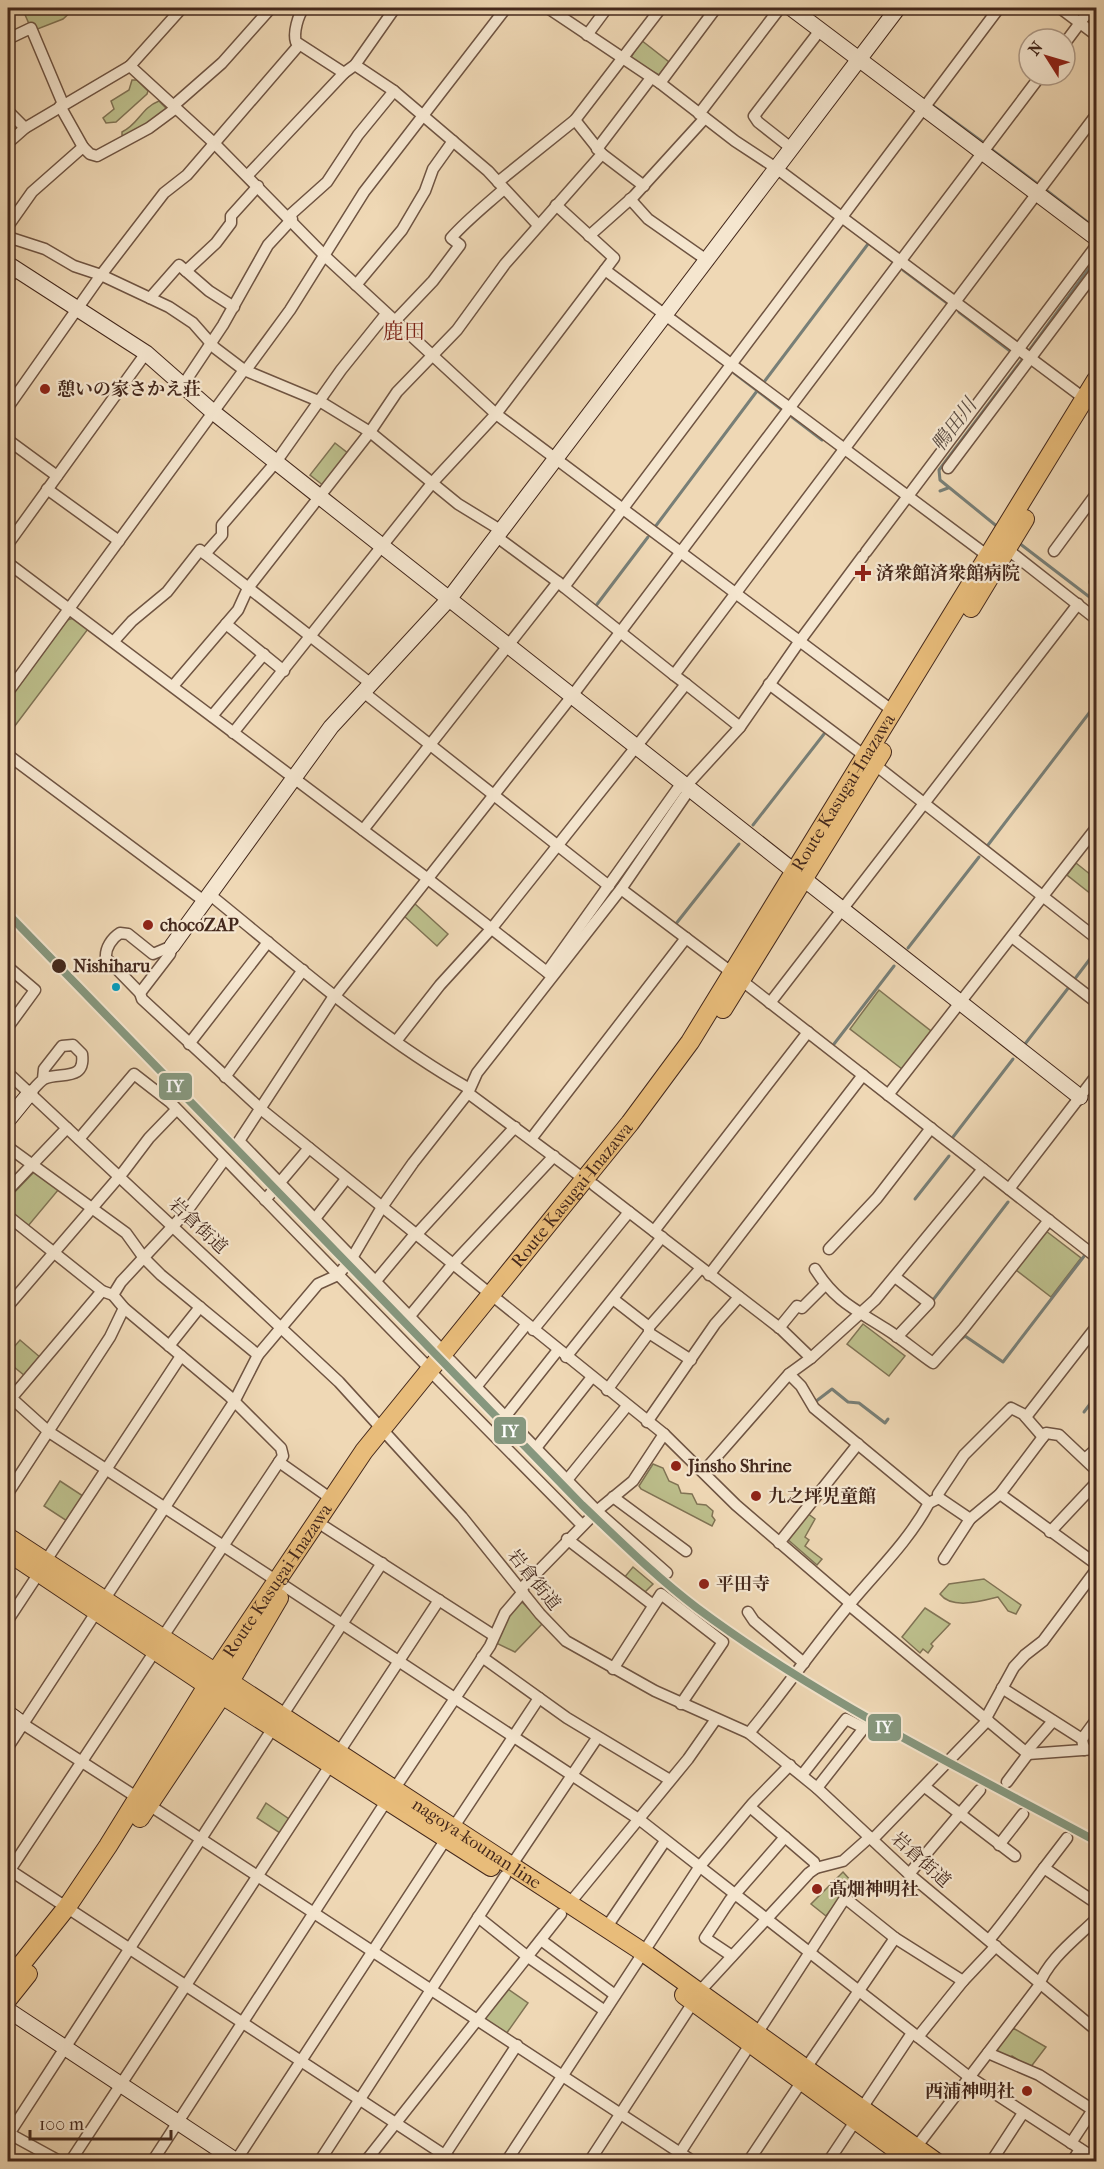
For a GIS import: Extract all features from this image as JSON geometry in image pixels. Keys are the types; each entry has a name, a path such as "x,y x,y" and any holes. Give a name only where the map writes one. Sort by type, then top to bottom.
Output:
{"main road":[{"name":"Route Kasugai-Inazawa","path":"8,1999 71,1910 143,1801 281,1584 330,1498 589,1182 736,976 1093,404 1096,380"},
{"name":"Route Kasugai-Inazawa","path":"869,760 893,711 988,556 1009,537"},
{"name":"Route Kasugai-Inazawa","path":"281,1584 325,1527 386,1431"},
{"name":"nagoya-kounan line","path":"8,1537 42,1567 697,1996 859,2114 912,2157 936,2162"},
{"name":"nagoya-kounan line","path":"8,1552 42,1567"},
{"name":"nagoya-kounan line","path":"565,1909 606,1928 640,1958"},
{"name":"Route Kasugai-Inazawa","path":"8,1981 71,1910"}],"street":[{"path":"8,143 25,128 130,66 183,8"},
{"path":"8,39 31,28 62,105 83,147 90,154 97,156 149,128 175,107 222,63 271,8"},
{"path":"248,175 355,65 395,8"},
{"path":"8,692 290,310 364,192 506,8"},
{"path":"551,8 621,59 656,80 1093,404"},
{"path":"587,34 607,8"},
{"path":"394,322 433,281 460,245 451,238 472,215 480,213 501,185 575,120 661,8"},
{"path":"173,686 238,610 248,588 370,432 397,392 457,330 505,264 556,205 716,8"},
{"path":"590,236 644,186 790,8 1096,237"},
{"path":"140,993 206,897 293,778 366,687 449,599 708,261 858,57 898,8"},
{"path":"363,830 508,646 623,509 999,8"},
{"path":"1060,8 1096,35"},
{"path":"1077,27 1091,8"},
{"path":"297,9 294,36 299,45 344,74"},
{"path":"791,148 758,122 754,116 820,29"},
{"path":"8,407 100,275 164,194 187,175 214,142 263,90 299,45"},
{"path":"355,65 394,91 453,141 501,185 538,225"},
{"path":"130,66 214,142 394,322 496,414 893,711"},
{"path":"667,1573 567,1480 239,1141 262,1110 335,996 572,696 1032,87"},
{"path":"183,385 234,307 268,245 327,182 358,135 394,91"},
{"path":"8,111 25,128"},
{"path":"674,675 846,450 1096,115"},
{"path":"575,120 599,152 644,186"},
{"path":"356,285 402,230 425,191 433,169 453,141"},
{"path":"8,226 32,192 83,147"},
{"path":"186,271 216,243 231,223 231,216 258,186"},
{"path":"630,199 648,219 708,261"},
{"path":"233,733 433,482 496,414 614,258 556,205"},
{"path":"8,237 45,249 74,266 150,298 194,323 210,344 245,370 321,402 370,432 740,727"},
{"path":"948,468 1096,246"},
{"path":"150,298 178,265 209,291 234,307"},
{"path":"605,270 988,556"},
{"path":"10,271 78,308 146,353 213,412 381,546 1080,1097"},
{"path":"8,1747 234,1402 258,1355 318,1284 338,1275 352,1258 382,1207 468,1090 609,886 685,787 740,727 799,642 909,497 1096,271"},
{"path":"205,554 222,535 222,525 276,462 321,402 341,370 386,314"},
{"path":"8,544 146,353"},
{"path":"8,440 57,476"},
{"path":"47,489 119,541"},
{"path":"1054,551 1096,494"},
{"path":"1009,537 1078,604 1096,618"},
{"path":"114,641 132,621 167,592 200,550 311,637 430,745 609,886"},
{"path":"8,563 428,879 550,974"},
{"path":"770,1003 1078,604"},
{"path":"226,624 284,671"},
{"path":"212,716 264,654"},
{"path":"397,1041 440,985 492,928 686,684"},
{"path":"769,684 1096,938"},
{"path":"8,754 268,942 335,996 468,1090 779,1328 811,1358"},
{"path":"550,974 560,970 621,889 685,787"},
{"path":"888,1095 1096,828"},
{"path":"621,889 1096,1257"},
{"path":"160,966 153,954 128,934 120,933 114,937 105,952 106,958 140,993 142,999 262,1110 664,1434 779,1544 1027,1753 1083,1745"},
{"path":"1012,937 1096,1002"},
{"path":"531,1139 687,938"},
{"path":"189,1044 268,942"},
{"path":"153,954 172,946"},
{"path":"8,967 35,990 8,1027"},
{"path":"225,1077 303,970"},
{"path":"505,1417 613,1299 658,1234 808,1032"},
{"name":"岩倉街道","path":"8,1073 282,1327 386,1431 566,1641 613,1669 681,1704 749,1733 817,1788 909,1875 1096,2030"},
{"path":"79,1139 134,1074 176,1110 225,1159 582,1525"},
{"path":"607,1390 649,1330 705,1272 863,1076"},
{"path":"1009,1189 1096,1076"},
{"path":"8,1120 43,1079"},
{"path":"8,1306 119,1177 148,1138 176,1110"},
{"path":"375,1282 515,1126"},
{"path":"8,1190 67,1128"},
{"path":"829,1249 877,1198 931,1128"},
{"path":"8,1147 126,1233 144,1258 258,1355"},
{"path":"265,1200 309,1148"},
{"path":"409,1317 452,1265 554,1156"},
{"path":"225,1159 174,1226 9,1398 49,1432 640,1820 968,2076 1096,2159"},
{"path":"704,1471 789,1374 861,1315 983,1169"},
{"path":"314,1220 346,1179"},
{"path":"476,1387 530,1328 629,1212"},
{"path":"8,1216 108,1293 234,1402 280,1448 282,1456 8,1871 396,2123 443,2158 455,2162"},
{"path":"815,1269 825,1285 861,1315 933,1363 964,1328 1049,1220"},
{"path":"895,1277 929,1303 897,1337"},
{"path":"779,1328 797,1306 802,1308 825,1285"},
{"path":"647,1422 725,1311 739,1297"},
{"path":"613,1299 649,1330 691,1360"},
{"path":"169,1346 200,1307"},
{"path":"8,1493 110,1337 124,1308"},
{"path":"1026,1417 1096,1328"},
{"path":"8,1620 181,1356"},
{"path":"789,1374 801,1386 814,1408 858,1444 934,1501 970,1519"},
{"path":"536,1448 591,1377"},
{"path":"567,1480 627,1406"},
{"path":"749,1733 787,1689 804,1663 850,1604 888,1561 934,1501 955,1467 998,1420 1011,1408 1026,1417 1043,1437"},
{"path":"944,1559 970,1519 1000,1494 1046,1433 1059,1435 1086,1458 1096,1470"},
{"path":"152,2162 482,1657 505,1612 567,1539 597,1510 633,1481 664,1434"},
{"path":"779,1544 858,1444"},
{"path":"1086,1458 1096,1449"},
{"path":"279,1462 330,1498"},
{"path":"1050,1532 1096,1483"},
{"path":"1000,1494 1096,1564"},
{"path":"613,1497 686,1551"},
{"path":"325,1527 493,1635"},
{"path":"567,1539 653,1605"},
{"path":"61,2162 8,2133 382,1563"},
{"path":"589,2162 697,1996 816,1868 843,1861 871,1838 925,1786 987,1719 1014,1667 1043,1641 1096,1570"},
{"path":"613,1669 661,1594 723,1642 681,1704"},
{"path":"70,2162 439,1600"},
{"path":"748,1612 753,1621 804,1663"},
{"path":"482,1657 597,1738 670,1780"},
{"path":"1002,1688 1053,1721 1083,1745 1096,1749"},
{"path":"8,2010 236,2161 539,1698"},
{"path":"8,1713 621,2113 677,2157 694,2162"},
{"path":"365,2162 565,1909 688,1760 716,1719"},
{"path":"802,1775 846,1719 864,1728 817,1788"},
{"path":"1083,1745 1096,1720"},
{"path":"1007,1782 1053,1721"},
{"path":"319,2162 597,1738"},
{"path":"506,2162 700,1866 750,1807 790,1765"},
{"path":"925,1786 1015,1856"},
{"path":"909,1875 980,1790"},
{"path":"750,1807 814,1862 816,1868"},
{"path":"999,1845 1023,1814"},
{"path":"732,1956 705,1938 735,1894 785,1837"},
{"path":"828,2162 915,2035 963,1982 993,1943 1029,1887 1067,1838"},
{"path":"606,1928 665,1841"},
{"path":"1044,1868 1096,1903"},
{"path":"677,2157 845,1898 895,1938 963,1982"},
{"path":"478,1917 528,1957 605,2011"},
{"path":"912,2157 968,2076 1058,1957 1096,1919"},
{"path":"748,2162 895,1938"},
{"path":"541,1940 615,1995"},
{"path":"443,2158 517,2045"},
{"path":"987,2053 1039,2075 1094,2111 1075,2146 1072,2162"},
{"path":"991,2162 1023,2113"}],"green space":[{"path":"22,8 75,8 63,19 35,30 30,26"},
{"path":"641,40 669,62 659,75 630,59"},
{"path":"132,80 137,80 148,91 147,94 116,122 106,123 103,118 114,109 111,101 129,90"},
{"path":"159,101 168,110 125,137 122,135 122,132 128,129 148,108"},
{"path":"335,443 349,454 324,486 310,475"},
{"path":"74,618 88,629 8,735 8,698 67,620"},
{"path":"1076,863 1096,879 1096,898 1067,875"},
{"path":"414,903 448,934 437,946 404,916"},
{"path":"879,990 931,1031 902,1069 850,1029"},
{"path":"34,1172 59,1189 28,1226 8,1211 8,1199"},
{"path":"1046,1231 1081,1258 1051,1297 1016,1270"},
{"path":"863,1324 905,1356 889,1376 847,1344"},
{"path":"20,1340 41,1358 25,1376 8,1362 8,1354"},
{"path":"653,1464 663,1468 669,1481 678,1485 681,1493 692,1494 697,1504 706,1505 713,1511 712,1516 715,1520 712,1526 641,1489 639,1486"},
{"path":"60,1481 83,1496 67,1521 44,1506"},
{"path":"807,1513 815,1519 805,1537 809,1540 805,1546 822,1559 817,1565 786,1538"},
{"path":"633,1567 653,1584 643,1594 623,1579"},
{"path":"984,1579 1021,1605 1016,1614 1008,1611 998,1597 959,1603 945,1599 940,1594 949,1584"},
{"path":"520,1600 543,1623 515,1652 494,1642 507,1614"},
{"path":"925,1608 950,1624 931,1644 933,1646 928,1653 923,1649 920,1653 902,1637"},
{"path":"266,1803 289,1819 280,1833 257,1818"},
{"path":"843,1872 852,1882 826,1916 811,1904"},
{"path":"508,1989 528,2003 506,2034 486,2020 486,2017"},
{"path":"1013,2028 1046,2047 1030,2068 1012,2056 1010,2058 994,2051"}],"waterway":[{"path":"1069,8 1078,14"},
{"path":"1090,23 1096,28"},
{"path":"932,105 984,143"},
{"path":"991,149 1039,185"},
{"path":"1046,190 1090,224"},
{"path":"764,382 868,244"},
{"path":"871,245 892,261"},
{"name":"鴨田川","path":"1028,352 1096,259"},
{"path":"903,270 947,303"},
{"path":"959,312 1010,351"},
{"name":"鴨田川","path":"999,528 940,480 939,470 1024,357"},
{"path":"717,360 723,364"},
{"path":"734,373 781,409"},
{"path":"655,527 757,391"},
{"path":"792,417 822,440"},
{"name":"鴨田川","path":"940,491 948,488"},
{"path":"595,607 648,537"},
{"name":"鴨田川","path":"1019,543 1096,602"},
{"path":"988,845 1096,704"},
{"path":"753,825 824,734"},
{"path":"632,861 657,828"},
{"path":"675,925 739,844"},
{"path":"908,948 979,857"},
{"path":"1074,980 1096,951"},
{"path":"834,1044 894,966"},
{"path":"1025,1044 1069,987"},
{"path":"953,1137 1013,1059"},
{"path":"915,1199 949,1156"},
{"path":"933,1300 1008,1202"},
{"path":"960,1340 965,1336 1003,1362 1085,1255"},
{"path":"815,1402 832,1389 848,1402 859,1403 885,1423 888,1419"},
{"path":"1084,1412 1096,1396"}],"transit line":[{"name":"IY","path":"8,914 582,1505 667,1584 744,1641 842,1703 1096,1841"}],"place":[{"name":"憩いの家さかえ荘","path":"45,389"},
{"name":"済衆館済衆館病院","path":"863,573"},
{"name":"chocoZAP","path":"148,925"},
{"name":"Nishiharu","path":"59,966"},
{"name":"Jinsho Shrine","path":"676,1466"},
{"name":"九之坪児童館","path":"756,1496"},
{"name":"平田寺","path":"704,1584"},
{"name":"髙畑神明社","path":"817,1889"},
{"name":"西浦神明社","path":"1027,2091"}],"district":[{"name":"鹿田","path":"404,331"}]}
